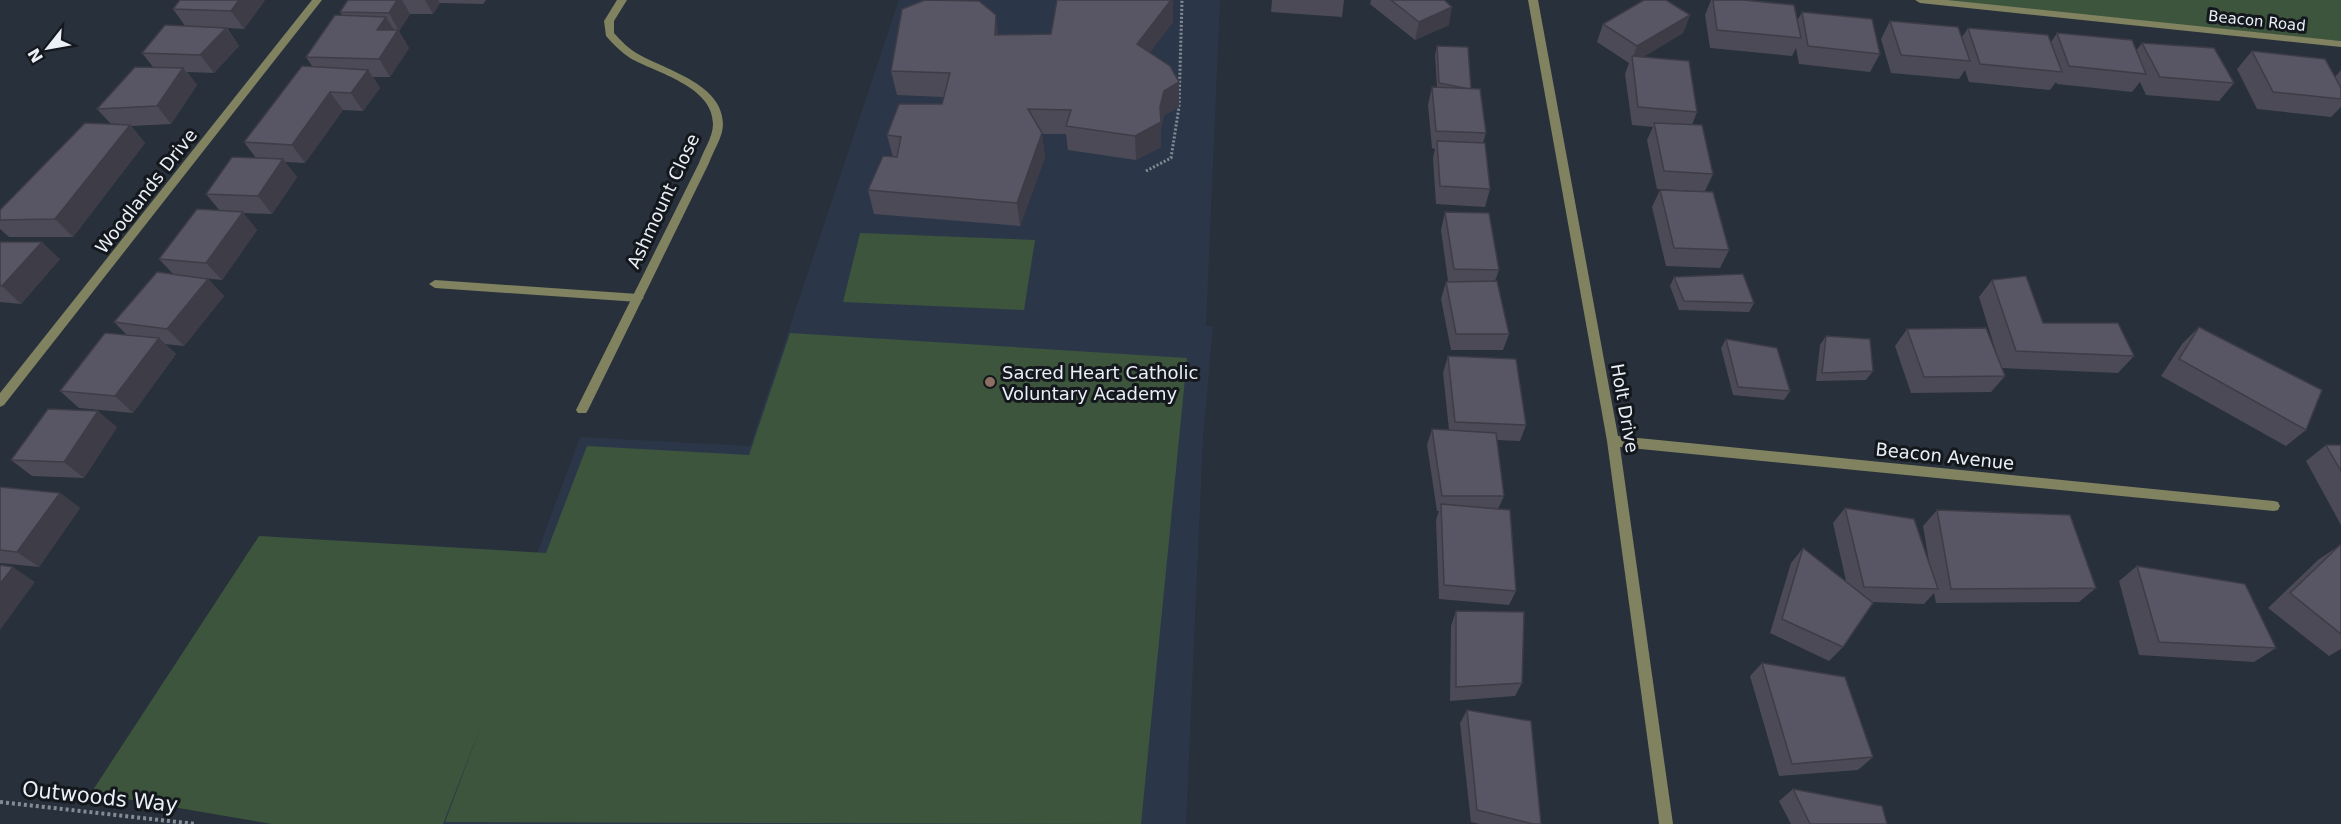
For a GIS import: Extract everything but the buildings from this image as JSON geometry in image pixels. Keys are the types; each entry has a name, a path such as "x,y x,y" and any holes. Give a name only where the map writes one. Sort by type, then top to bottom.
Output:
{"street":[{"name":"Woodlands Drive","path":"0,402 317,0"},
{"name":"Ashmount Close","path":"582,410 704,163 718,123 709,99 681,76 636,57 620,47 609,34 609,21 622,0"},
{"name":"Holt Drive","path":"1533,0 1614,441 1666,824"},
{"name":"Beacon Road","path":"1920,0 2341,44"},
{"name":"Ashmount Close","path":"435,284 638,298"},
{"name":"Beacon Avenue","path":"1614,441 2274,506"}],"path":[{"path":"1146,171 1171,158 1179,107 1182,0"},
{"name":"Outwoods Way","path":"0,802 196,824"}],"shaded area":[{"name":"Sacred Heart Catholic Voluntary Academy","path":"899,0 1220,0 1206,326 1213,326 1203,438 1186,824 437,824 580,437 750,446"}],"green space":[{"path":"1920,0 2341,0 2341,41"},
{"path":"860,233 1035,240 1024,310 843,302"},
{"name":"Sacred Heart Catholic Voluntary Academy","path":"790,333 1187,358 1141,824 445,822 482,723 443,824 272,824 91,793 259,536 546,553 587,446 749,455"}],"place":[{"name":"Sacred Heart Catholic Voluntary Academy","path":"990,382"}]}
